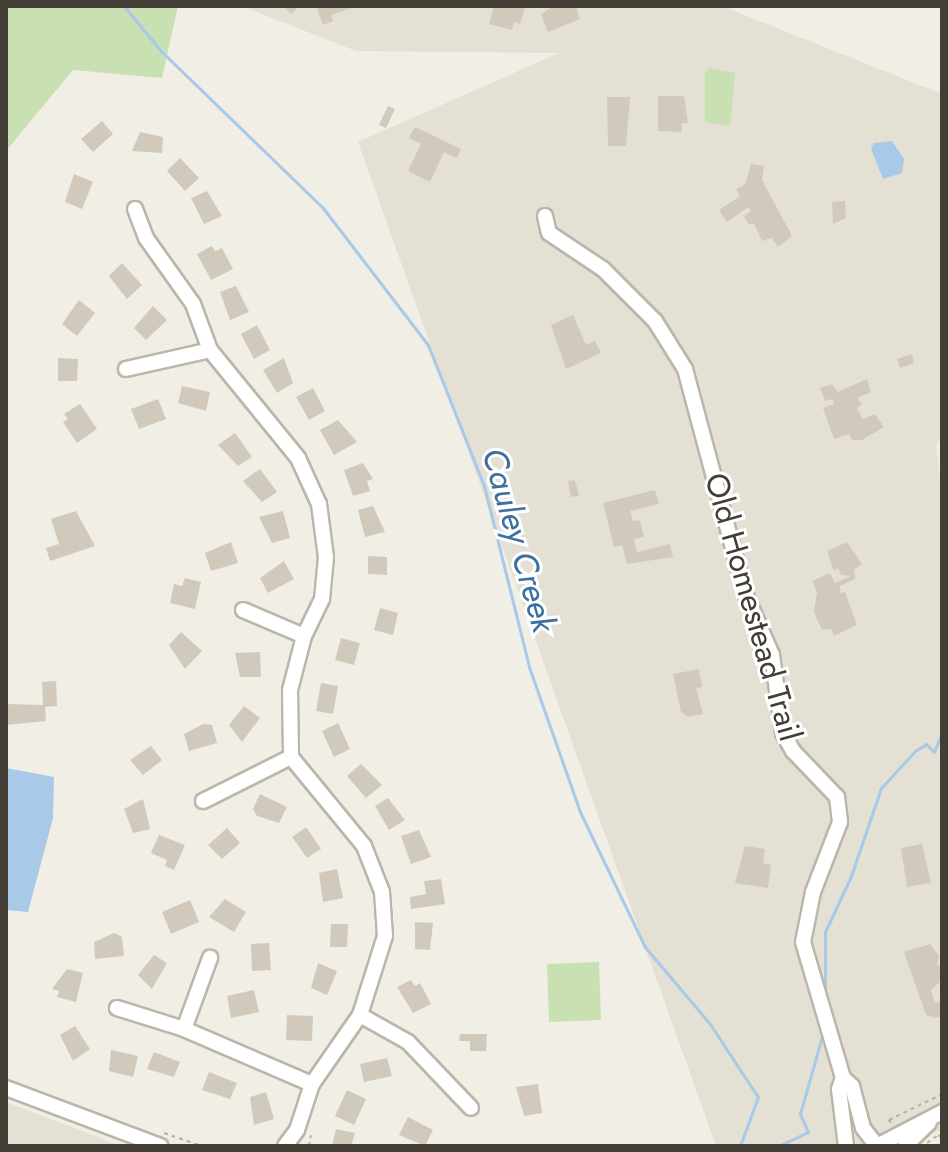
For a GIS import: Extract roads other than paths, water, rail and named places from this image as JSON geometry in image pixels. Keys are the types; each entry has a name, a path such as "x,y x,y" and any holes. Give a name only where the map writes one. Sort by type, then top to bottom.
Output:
{"street":[{"path":"135,209 146,238 193,304 210,350 298,458 319,504 326,557 322,599 304,636 290,690 291,757 364,846 382,892 385,936 360,1015 312,1084 303,1137 285,1146"},
{"name":"Old Homestead Trail","path":"545,216 549,233 603,269 655,321 685,369 745,593 772,655 783,733 793,751 837,797 840,822 813,892 803,942 843,1078"},
{"path":"126,369 210,350"},
{"path":"243,610 304,636"},
{"path":"203,801 291,757"},
{"path":"184,1029 210,958"},
{"path":"117,1008 184,1029 312,1084"},
{"path":"360,1015 408,1042 471,1108"},
{"path":"877,1144 863,1128 852,1086 843,1078 839,1089 846,1146 858,1139 877,1144 938,1114"},
{"path":"6,1088 160,1146"},
{"path":"905,1146 938,1114"}],"water":[{"path":"892,141 904,159 902,173 883,179 871,149 874,143"},
{"path":"6,768 54,777 53,818 28,912 6,910"}],"waterway":[{"name":"Cauley Creek","path":"124,6 161,51 323,208 428,345 484,486 529,667 580,812 645,947 710,1024 758,1097 740,1146"},
{"path":"825,994 825,932 851,876 881,788 915,751 926,744 934,752 942,732"},
{"path":"778,1146 808,1132 800,1114 824,1029"}]}
